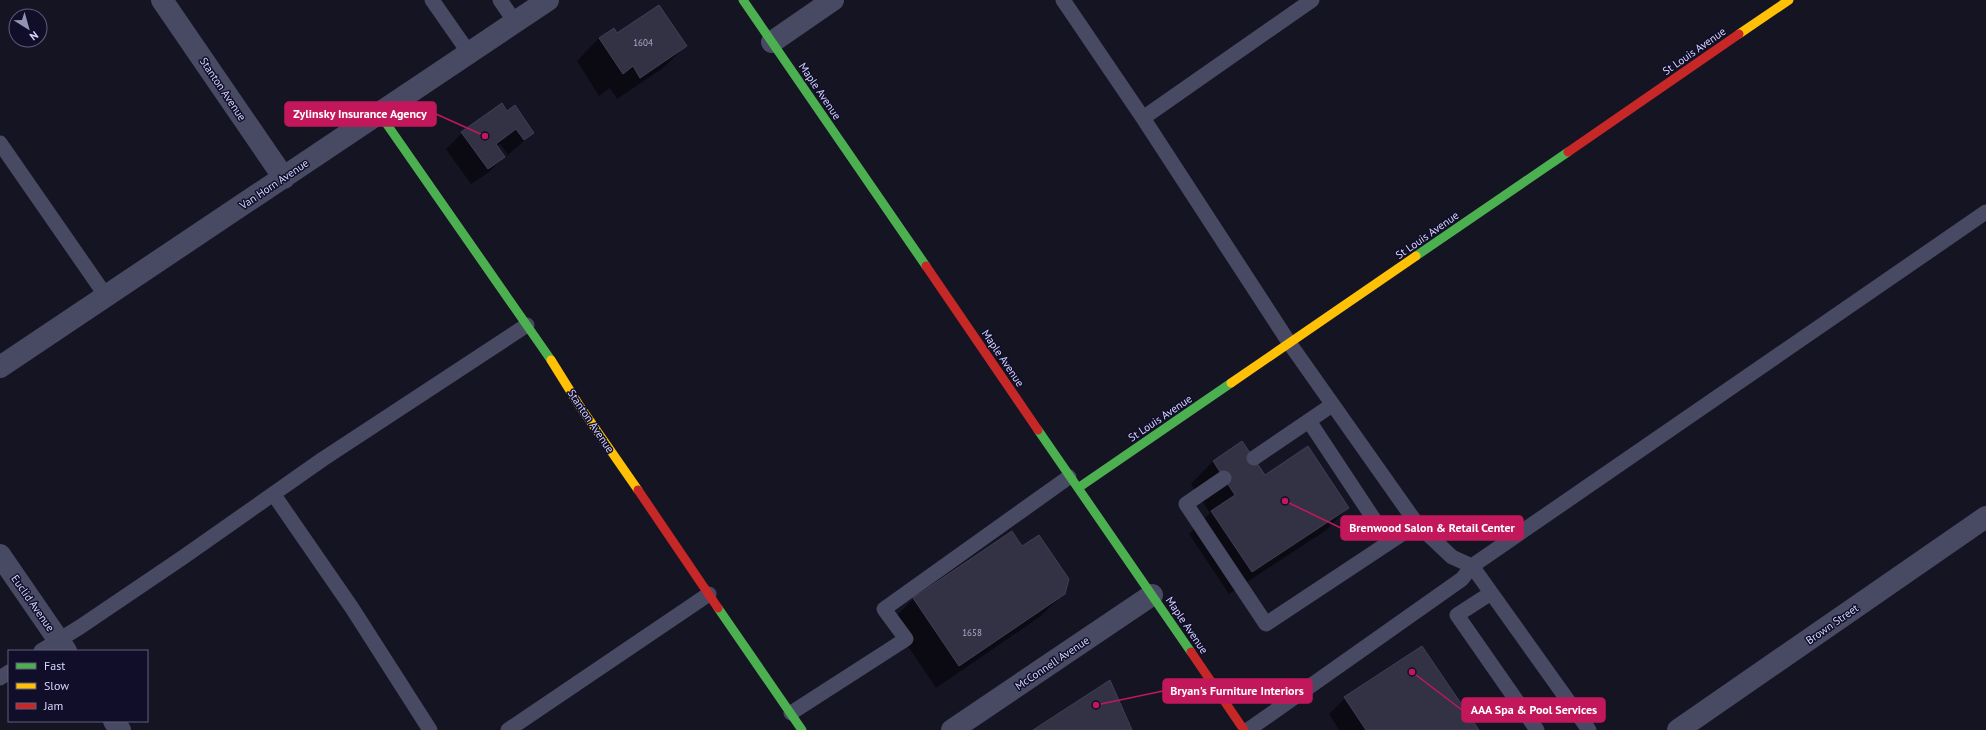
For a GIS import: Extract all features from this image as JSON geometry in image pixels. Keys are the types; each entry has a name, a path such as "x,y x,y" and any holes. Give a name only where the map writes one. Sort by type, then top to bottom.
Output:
{"street":[{"name":"Stanton Avenue","path":"162,0 284,178"},
{"name":"Van Horn Avenue","path":"0,367 548,0"},
{"name":"Maple Avenue","path":"743,0 1244,730"},
{"path":"772,42 833,0"},
{"name":"St Louis Avenue","path":"1073,482 1290,344 1789,0"},
{"name":"Stanton Avenue","path":"379,113 527,325 579,405 802,730"},
{"name":"Brown Street","path":"1678,730 1986,517"},
{"name":"Euclid Avenue","path":"0,555 56,647"},
{"name":"McConnell Avenue","path":"964,727 1152,595"}],"lane":[{"path":"432,0 469,54"},
{"path":"500,0 515,22"},
{"path":"1063,0 1290,344 1417,524 1452,557 1472,566 1589,730"},
{"path":"1142,118 1312,0"},
{"path":"0,143 106,296"},
{"path":"1248,730 1462,580 1472,566 1986,212"},
{"path":"56,647 274,495 323,459 527,325"},
{"path":"1254,458 1332,405"},
{"path":"1309,421 1389,542"},
{"path":"1224,478 1186,504 1266,624 1417,524"},
{"path":"790,713 906,639 884,609 1073,482"},
{"path":"274,495 352,608 430,730"},
{"path":"1492,593 1457,615 1537,730"},
{"path":"508,730 709,594"}],"building":[{"path":"659,5 687,46 640,78 633,66 623,74 599,38 614,28 617,33"},
{"path":"502,103 507,111 515,105 534,133 524,140 516,129 496,144 505,157 488,169 461,132"},
{"path":"1242,441 1265,475 1308,446 1349,508 1252,572 1211,511 1235,495 1213,461"},
{"path":"1012,531 1022,546 1039,535 1069,579 1065,594 959,666 913,598"},
{"path":"1422,646 1479,730 1366,730 1344,697"},
{"path":"1110,680 1132,730 1033,730"}],"traffic: fast":[{"path":"743,0 926,266"},
{"path":"379,113 551,360"},
{"path":"1416,256 1568,152"},
{"path":"1078,488 1231,383"},
{"path":"1038,430 1191,652"},
{"path":"718,608 802,730"}],"traffic: slow":[{"path":"1739,34 1789,0"},
{"path":"1231,383 1416,256"},
{"path":"551,360 579,405 638,490"}],"traffic: jam":[{"path":"1568,152 1739,34"},
{"path":"926,266 1038,430"},
{"path":"638,490 718,608"},
{"path":"1191,652 1244,730"}],"place":[{"name":"Zylinsky Insurance Agency","path":"485,136"},
{"name":"Brenwood Salon & Retail Center","path":"1285,501"},
{"name":"AAA Spa & Pool Services","path":"1412,672"},
{"name":"Bryan's Furniture Interiors","path":"1096,705"}]}
